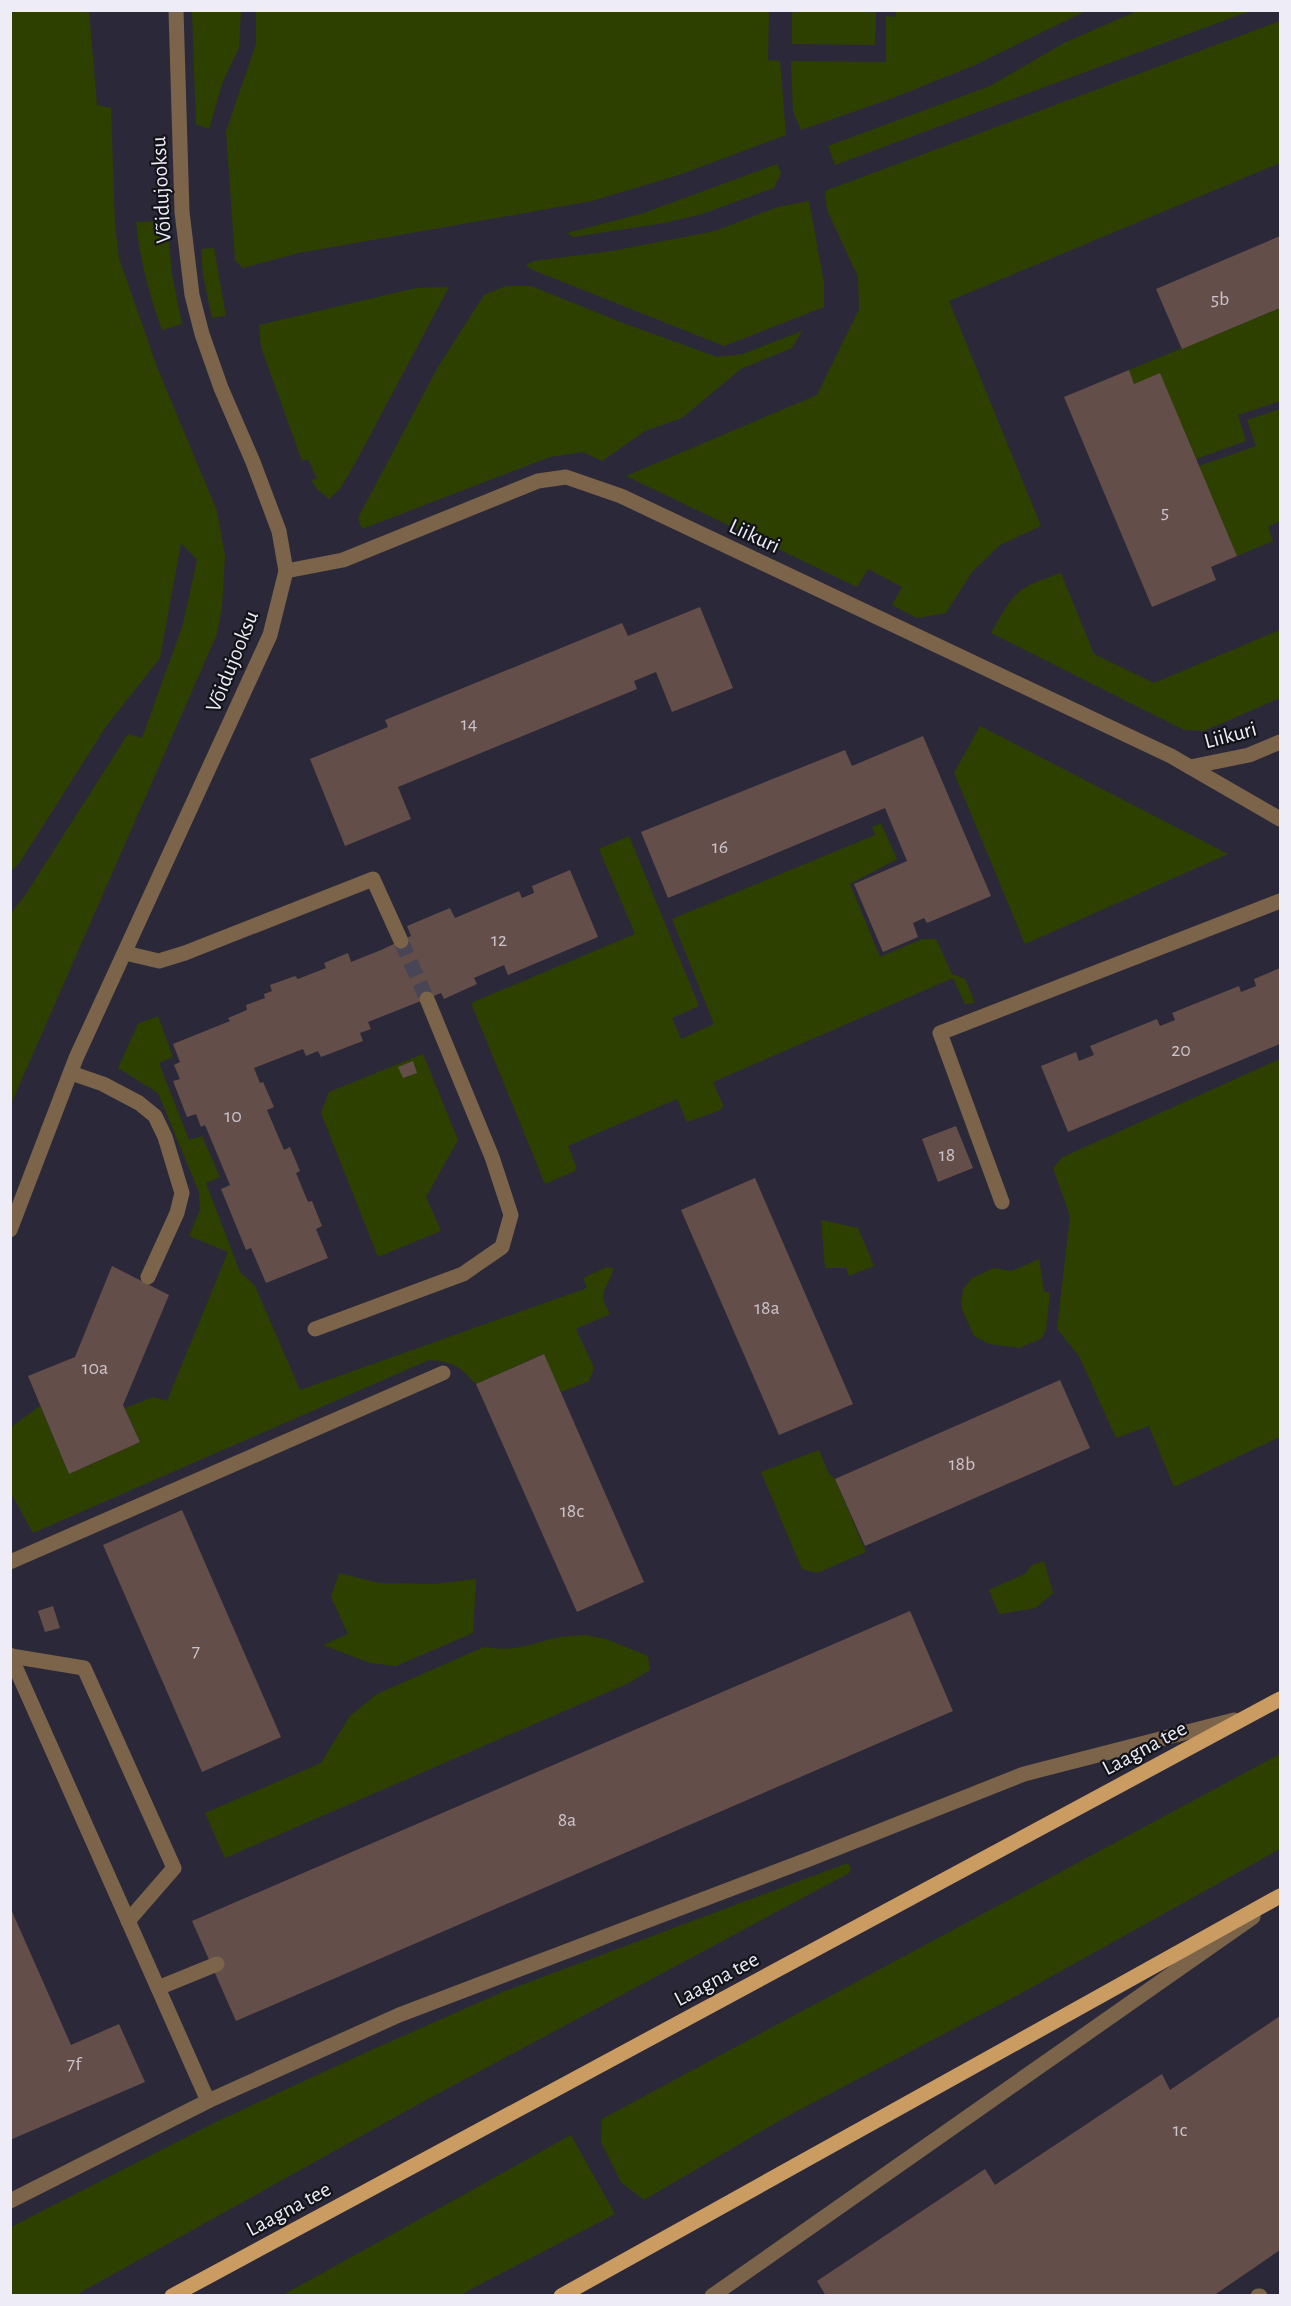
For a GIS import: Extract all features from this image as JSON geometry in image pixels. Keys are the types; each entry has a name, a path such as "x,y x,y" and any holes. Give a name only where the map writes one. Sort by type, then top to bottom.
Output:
{"main road":[{"name":"Laagna tee","path":"172,2295 1281,1699"},
{"path":"561,2295 1281,1897"}],"street":[{"name":"Võidujooksu","path":"10,1230 71,1073 270,635 286,571 272,510 221,388 202,334 192,295 182,212 176,10"},
{"name":"Liikuri","path":"286,571 343,560 538,481 566,477 621,496 1171,756 1281,819"},
{"name":"Liikuri","path":"1190,767 1249,755 1281,742"},
{"path":"124,953 159,961 184,954 373,879 400,941"},
{"path":"1002,1202 940,1033 1281,902"},
{"path":"315,1329 463,1274 502,1247 511,1215 492,1157 427,999"},
{"path":"71,1073 102,1084 139,1103 155,1116 165,1137 182,1193 177,1213 148,1277"},
{"path":"10,1562 443,1372"},
{"path":"11,1655 84,1668 174,1868 128,1921"},
{"path":"11,1655 208,2101"},
{"path":"10,2201 208,2101 399,2015 801,1862 1024,1774 1249,1716"},
{"path":"712,2295 1281,1897"},
{"path":"158,1988 217,1964"}],"green space":[{"path":"11,10 89,11 97,105 111,108 115,225 119,258 157,367 217,511 225,556 222,607 217,634 11,1104 11,913 26,894 128,734 142,738 183,624 197,560 181,543 160,658 107,725 20,862 11,871"},
{"path":"896,10 1086,11 975,65 893,98 801,130 793,111 791,61 886,62 886,16 896,17"},
{"path":"192,11 241,11 239,48 223,81 209,129 196,124"},
{"path":"256,11 769,11 768,60 780,61 786,135 682,174 592,201 299,253 243,268 235,260 226,131 256,44"},
{"path":"792,11 876,11 875,45 792,44"},
{"path":"1137,11 1250,11 835,165 828,146 990,86 1064,43"},
{"path":"1280,21 1280,163 949,301 1041,526 1000,545 972,572 946,613 917,618 892,605 902,587 868,569 857,587 626,476 817,395 859,309 858,277 827,210 825,191"},
{"path":"777,164 781,173 774,188 702,214 665,223 573,237 567,233 644,213"},
{"path":"809,201 824,283 824,307 724,346 533,270 526,265 534,261 612,251 715,231 778,207"},
{"path":"167,221 172,275 182,324 162,330 146,277 136,222"},
{"path":"214,248 226,316 212,318 203,275 201,249"},
{"path":"506,286 531,286 717,357 743,354 802,331 792,348 741,369 682,418 645,431 602,461 583,452 550,457 362,529 358,518 438,367 484,295"},
{"path":"449,287 359,456 340,489 329,499 317,489 311,480 317,479 308,459 302,461 261,347 259,325 416,288"},
{"path":"1280,308 1280,401 1238,415 1246,441 1196,459 1160,374 1134,384 1129,370"},
{"path":"1280,409 1280,521 1268,527 1273,541 1237,556 1199,466 1256,446 1247,420"},
{"path":"1061,573 1094,654 1154,683 1280,630 1280,698 1204,731 1184,730 991,633 1018,593 1034,583"},
{"path":"980,726 1228,854 1025,944 954,773"},
{"path":"881,823 897,859 850,884 880,957 922,939 936,939 952,974 965,979 975,1003 965,1004 953,978 713,1082 723,1105 721,1110 687,1122 677,1099 568,1146 576,1166 575,1171 545,1184 471,1003 635,934 599,849 629,836 699,1006 672,1018 681,1039 714,1024 672,919 875,835 872,827"},
{"path":"158,1016 173,1057 159,1063 189,1140 202,1136 220,1177 206,1183 240,1272 255,1286 300,1390 587,1288 583,1278 607,1267 613,1268 603,1295 610,1314 576,1329 594,1368 589,1381 561,1392 543,1354 476,1384 455,1366 429,1360 33,1533 11,1493 10,1428 40,1406 69,1474 140,1442 125,1408 154,1397 167,1401 228,1252 189,1236 200,1210 199,1192 158,1093 118,1068 138,1024"},
{"path":"423,1054 458,1140 426,1197 441,1231 378,1257 321,1113 329,1092"},
{"path":"1280,1059 1280,1437 1174,1487 1149,1426 1116,1438 1079,1356 1057,1329 1070,1216 1053,1168 1063,1157"},
{"path":"821,1220 858,1228 874,1266 849,1276 846,1268 825,1268"},
{"path":"1039,1259 1044,1291 1050,1293 1046,1330 1041,1339 1019,1348 989,1344 974,1336 961,1307 963,1289 972,1278 994,1268 1012,1271"},
{"path":"819,1450 829,1474 835,1479 866,1552 817,1573 802,1569 761,1472"},
{"path":"1044,1561 1053,1593 1036,1608 999,1614 989,1590 1025,1574 1032,1565"},
{"path":"339,1573 379,1583 434,1584 476,1579 473,1633 396,1666 370,1663 323,1645 348,1634 331,1597"},
{"path":"585,1635 606,1639 648,1656 650,1670 629,1683 225,1858 205,1813 321,1763 350,1716 377,1694 484,1647 513,1648 559,1637"},
{"path":"1280,1754 1280,1849 1018,1995 786,2117 644,2200 621,2182 601,2142 602,2119"},
{"path":"848,1863 851,1869 849,1873 417,2105 76,2295 11,2295 11,2227 218,2121 505,1991"},
{"path":"571,2135 615,2214 460,2295 283,2295"}],"building":[{"path":"1280,236 1280,308 1182,349 1156,289"},
{"path":"1129,370 1134,384 1160,373 1237,556 1211,567 1216,580 1152,607 1064,397"},
{"path":"700,607 733,688 672,712 656,672 634,681 637,689 398,787 411,819 345,846 310,759 388,727 385,720 622,623 628,636"},
{"path":"923,736 991,896 927,923 924,918 913,923 918,937 883,952 854,884 907,861 885,808 668,898 641,832 845,750 852,766"},
{"path":"570,870 598,937 508,975 504,965 474,978 477,984 444,999 441,993 368,1022 371,1029 360,1033 363,1041 321,1057 318,1051 306,1056 303,1049 254,1068 274,1107 267,1110 284,1150 290,1147 300,1171 296,1173 308,1202 312,1201 322,1226 316,1229 328,1258 266,1283 251,1248 246,1250 221,1189 230,1185 205,1125 201,1127 196,1114 187,1117 173,1081 180,1079 174,1065 180,1062 173,1044 230,1021 228,1018 247,1010 246,1005 265,998 264,994 272,991 270,985 295,976 298,979 326,968 324,963 348,953 351,962 381,950 411,936 407,926 450,908 455,918 519,891 522,898 534,893 532,886"},
{"path":"1280,968 1280,1044 1068,1132 1041,1066 1076,1052 1079,1061 1094,1055 1090,1046 1157,1019 1160,1026 1175,1020 1172,1013 1239,986 1241,992 1256,986 1254,979"},
{"path":"413,1061 417,1073 403,1078 398,1067"},
{"path":"956,1126 973,1168 938,1182 922,1139"},
{"path":"755,1178 853,1404 779,1435 681,1210"},
{"path":"112,1266 169,1295 123,1405 140,1442 69,1474 28,1376 75,1357"},
{"path":"544,1354 644,1582 577,1612 476,1384"},
{"path":"1060,1380 1090,1448 865,1546 835,1479"},
{"path":"182,1510 281,1737 202,1772 103,1545"},
{"path":"53,1606 60,1628 45,1632 38,1611"},
{"path":"910,1611 953,1711 236,2021 192,1921"},
{"path":"10,1907 71,2045 119,2024 145,2082 10,2140"},
{"path":"1280,2016 1280,2250 1213,2296 826,2296 817,2281 985,2169 995,2185 1162,2074 1170,2090"}],"tunnel":[{"path":"401,941 427,999"}]}
